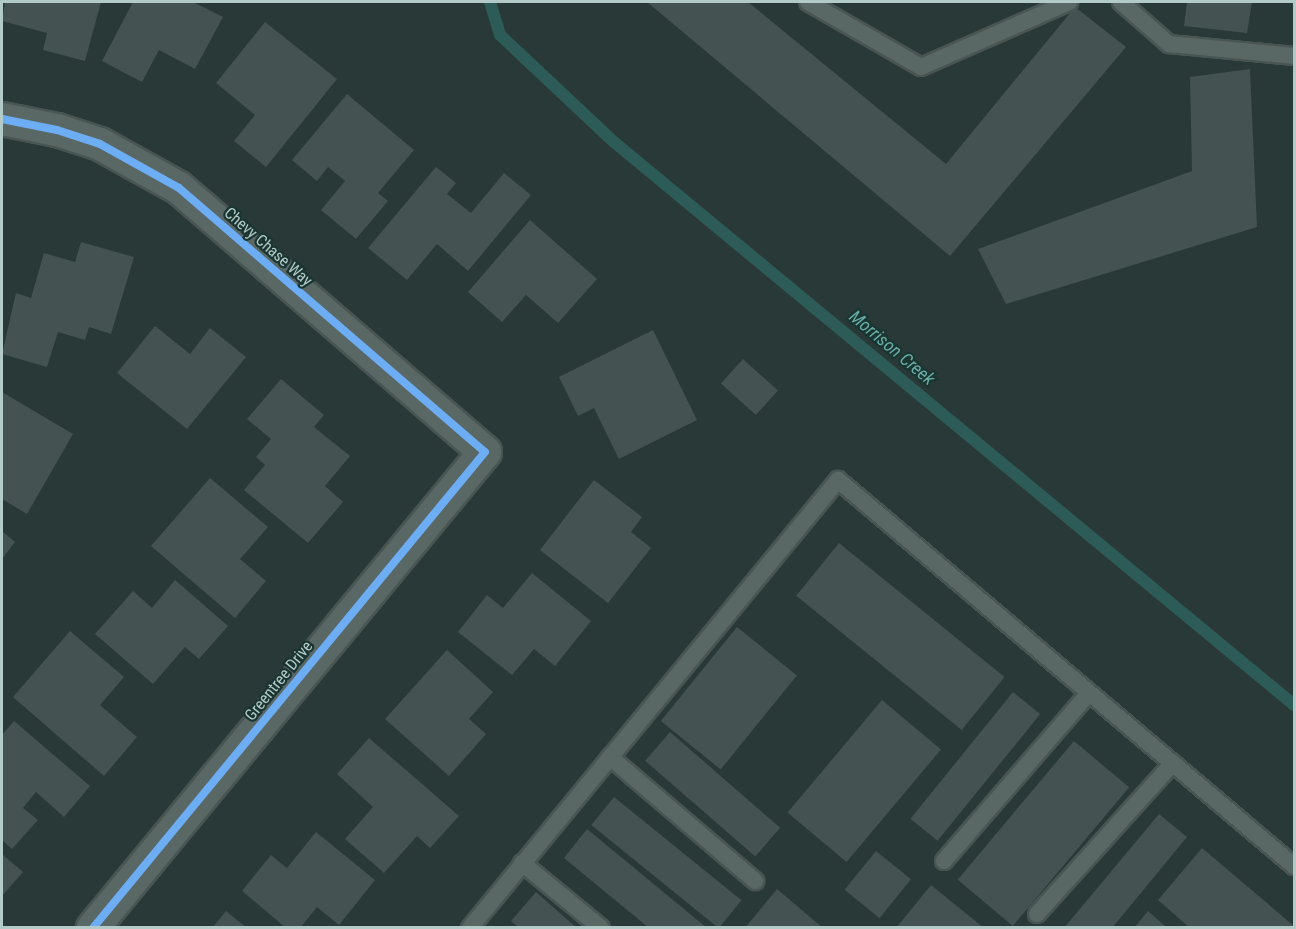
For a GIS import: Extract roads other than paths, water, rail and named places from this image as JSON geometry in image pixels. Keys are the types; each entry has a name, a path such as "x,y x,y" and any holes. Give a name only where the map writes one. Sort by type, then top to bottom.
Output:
{"street":[{"name":"Chevy Chase Way","path":"2,119 57,130 100,144 179,188 485,452"},
{"name":"Greentree Drive","path":"93,927 485,452"}],"lane":[{"path":"808,2 921,67 1069,2"},
{"path":"1121,2 1168,44 1294,56"},
{"path":"470,927 838,480 1088,694 1294,866"},
{"path":"944,861 1088,694"},
{"path":"610,757 755,881"},
{"path":"1037,914 1173,763"},
{"path":"522,863 601,927"}],"waterway":[{"name":"Morrison Creek","path":"490,2 500,35 614,142 1294,705"}]}
